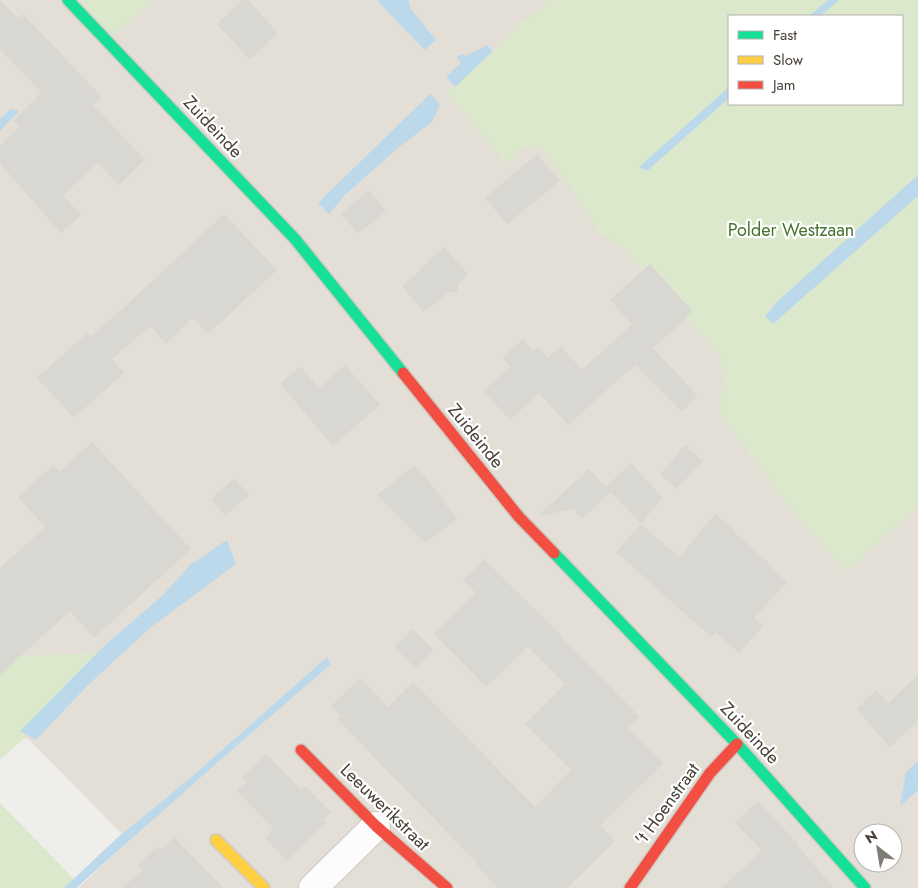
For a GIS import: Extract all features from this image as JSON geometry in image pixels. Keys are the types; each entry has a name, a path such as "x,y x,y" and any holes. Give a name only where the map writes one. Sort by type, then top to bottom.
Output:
{"street":[{"name":"Zuideinde","path":"68,0 295,239 519,517 737,744 865,888"},
{"name":"'t Hoenstraat","path":"630,888 710,773 737,744"},
{"name":"Leeuwerikstraat","path":"301,750 376,826 446,888"},
{"path":"313,888 376,826"},
{"path":"216,840 264,888"}],"shaded area":[{"path":"0,0 719,0 728,15 728,105 918,225 918,888 78,888 129,841 27,738 22,740 13,730 0,741"}],"green space":[{"path":"78,0 153,0 112,37"},
{"name":"Polder Westzaan","path":"550,0 918,0 918,507 846,571 793,512 719,412 723,379 720,355 620,245 600,234 573,190 539,146 525,147 506,163 447,93 508,37 524,18 527,20"},
{"path":"116,652 10,751 0,760 0,657"},
{"path":"0,803 79,884 75,888 0,888"}],"water":[{"path":"379,0 408,0 411,9 436,40 425,50 378,2"},
{"path":"828,0 839,0 822,15 810,15"},
{"path":"487,45 493,51 455,87 446,77 461,63 457,58 461,54 466,56"},
{"path":"728,88 728,99 647,171 639,167"},
{"path":"430,94 440,104 432,122 399,147 345,195 329,214 318,203"},
{"path":"11,109 19,111 0,131 0,119"},
{"path":"918,175 918,196 773,324 765,316 779,300"},
{"path":"227,540 236,564 151,627 87,686 36,740 20,731 105,645 162,596 190,565"},
{"path":"327,657 331,664 76,888 64,888 116,839 195,774"},
{"path":"918,761 918,790 900,806 906,772"}],"building":[{"path":"0,0 18,18 23,14 102,97 93,105 145,160 119,185 98,163 63,195 81,215 61,233 0,164 0,145 19,127 13,121 42,93 0,49"},
{"path":"242,0 248,0 278,33 250,60 217,24"},
{"path":"537,154 560,181 507,224 485,198"},
{"path":"369,190 386,211 358,234 341,214"},
{"path":"224,214 277,270 208,334 193,318 166,344 150,326 112,359 124,373 74,418 37,378 87,333 91,336 106,324"},
{"path":"444,246 468,275 458,284 457,292 449,292 424,312 402,286"},
{"path":"650,264 693,312 653,348 698,396 682,411 635,365 568,425 539,393 510,420 483,391 511,367 502,358 523,339 533,351 538,347 548,358 561,346 582,370 632,324 610,300"},
{"path":"345,365 380,405 333,446 280,384 300,366 319,388"},
{"path":"92,442 191,549 94,638 70,611 0,675 0,568 45,527 18,497 53,465 59,472"},
{"path":"685,445 703,461 677,489 660,475"},
{"path":"631,463 663,498 641,523 611,492 582,519 573,509 539,515 589,469 606,487"},
{"path":"415,465 457,519 425,543 377,495"},
{"path":"234,478 249,495 225,516 211,499"},
{"path":"715,514 787,582 754,618 763,626 739,653 715,632 711,637 616,552 641,524 679,557"},
{"path":"484,559 640,717 628,728 664,763 600,825 615,841 567,888 498,888 476,865 477,863 337,719 340,716 331,706 360,678 388,707 413,682 535,807 571,770 525,724 565,684 528,647 486,687 434,634 476,593 463,581"},
{"path":"413,629 434,650 415,668 394,647"},
{"path":"918,675 918,721 890,747 856,709 876,690 888,703"},
{"path":"266,754 301,790 305,786 331,812 323,820 326,823 287,861 265,838 274,829 237,791 247,781 242,777"},
{"path":"758,801 798,844 834,888 721,888 762,851 735,823"},
{"path":"174,837 223,888 122,888 142,870 138,865 157,846 161,850"}],"traffic: fast":[{"path":"68,0 295,239 403,373"},
{"path":"554,553 737,744 865,888"}],"traffic: slow":[{"path":"216,840 264,888"}],"traffic: jam":[{"path":"403,373 519,517 554,553"},
{"path":"630,888 710,773 737,744"},
{"path":"301,750 376,826 447,888"}]}
